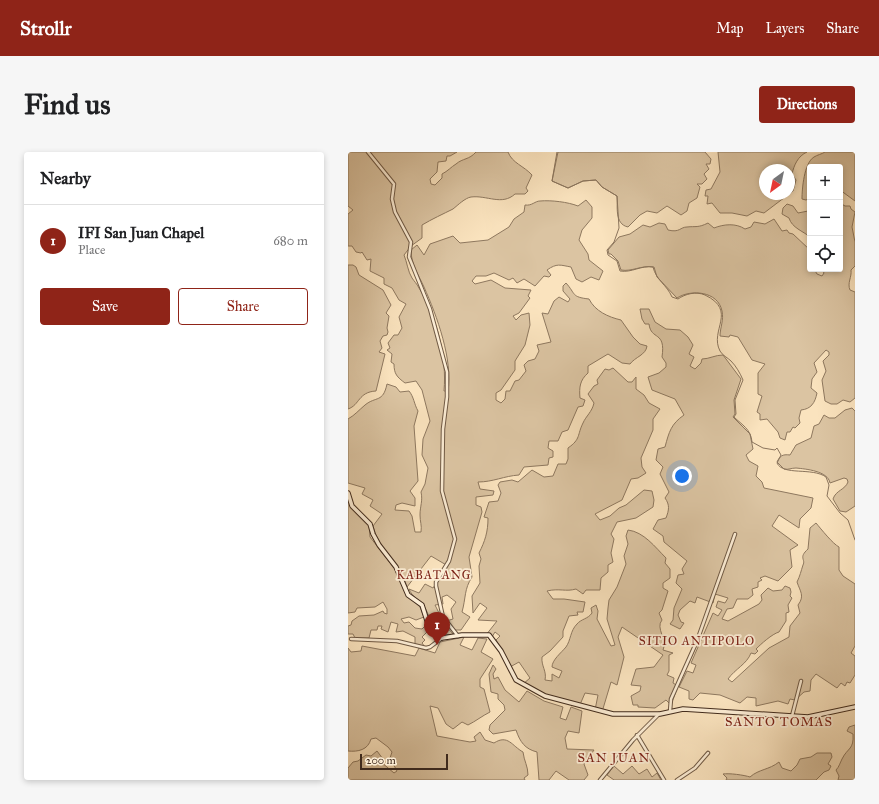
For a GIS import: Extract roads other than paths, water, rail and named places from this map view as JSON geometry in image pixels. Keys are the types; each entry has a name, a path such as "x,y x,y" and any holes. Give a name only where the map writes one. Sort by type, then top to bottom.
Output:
{"street":[{"path":"368,152 394,184 394,209 411,242 409,257 430,309 446,366 447,397 443,429 442,491 455,539 449,561 436,582 436,586 439,606 443,617 458,636"},
{"path":"348,493 352,506 370,524 377,542 396,567 408,595 422,606 430,627 442,638"},
{"path":"670,711 671,699 697,641 735,534"},
{"path":"351,639 397,641 426,648 430,647 442,638 489,635 501,651 516,680 545,696 613,714 660,714 683,709 792,717 815,716 855,707"},
{"path":"792,717 801,681"},
{"path":"600,780 637,735 652,723 660,714"},
{"path":"637,735 664,780"},
{"path":"677,780 695,768 708,753"}],"waterway":[{"path":"557,152 552,181 568,188 583,181 596,180 602,187 617,196 619,228 614,242 607,250 608,255 617,261 620,271 653,267 654,272 672,297 678,299 698,293 715,301 720,308 721,314 718,336 720,351 735,365 743,380 735,400 736,414 734,417 748,430 752,442 763,448 775,450 777,448 781,455 777,463 780,467 791,471 813,472 826,477 829,485 827,496 840,513 848,520 855,540"}],"place":[{"name":"IFI San Juan Chapel","path":"437,645"}],"district":[{"name":"KABATANG","path":"434,575"},
{"name":"SITIO ANTIPOLO","path":"697,641"},
{"name":"SANTO TOMAS","path":"779,722"},
{"name":"SAN JUAN","path":"614,758"}]}
